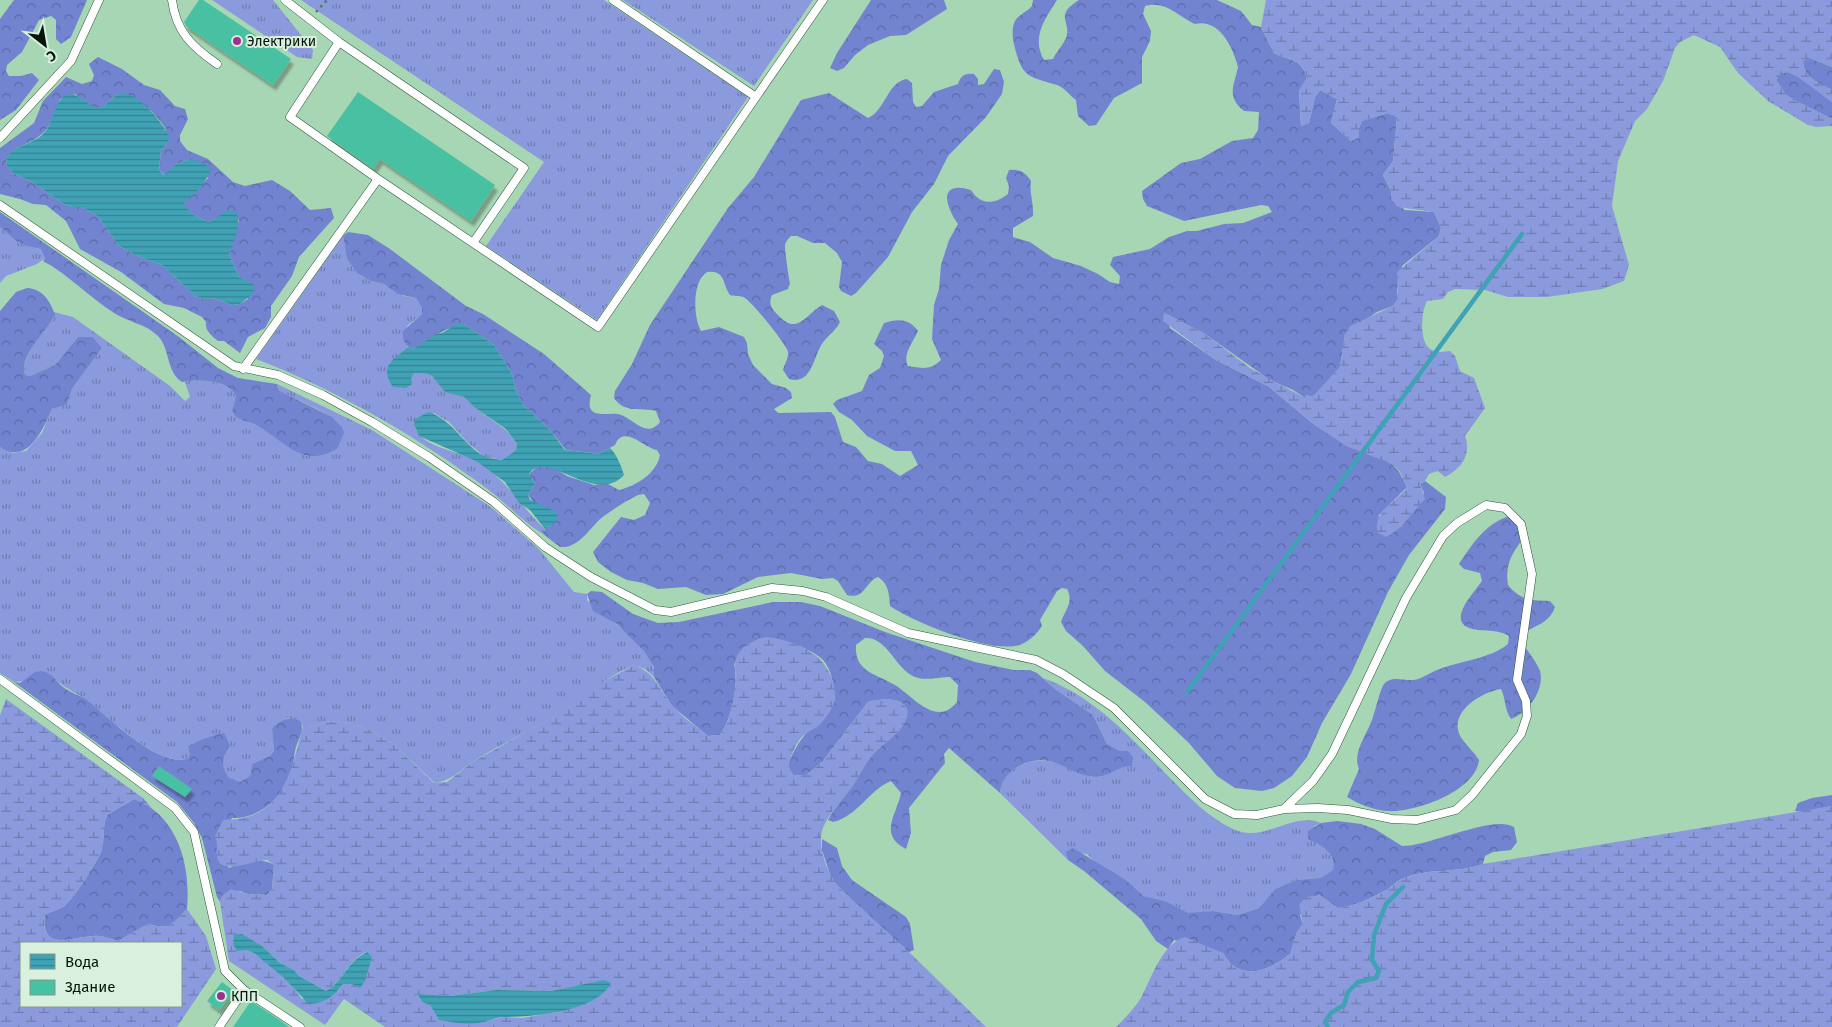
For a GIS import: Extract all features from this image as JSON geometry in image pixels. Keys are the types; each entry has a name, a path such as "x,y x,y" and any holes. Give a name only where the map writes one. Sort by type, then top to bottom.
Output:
{"lane":[{"path":"0,138 71,61 99,0"},
{"path":"172,0 174,19 187,39 217,64"},
{"path":"285,0 339,42 524,168 473,243"},
{"path":"613,0 756,97"},
{"path":"339,42 290,117 378,179 598,327 823,0"},
{"path":"243,369 378,179"},
{"path":"0,205 234,366 278,375 323,395 372,422 429,457 494,502 545,547 591,577 655,610 671,612 772,588 803,591 859,610 908,633 1036,660 1063,674 1114,708 1205,799 1234,814 1257,815 1284,809 1318,808 1348,810 1392,820 1417,820 1456,810 1472,795 1520,734 1527,716 1526,701 1516,680 1532,574 1521,524 1505,508 1486,505 1457,523 1443,536 1406,598 1332,754 1313,781 1284,809"},
{"path":"0,679 175,808 194,832 225,971 244,990 300,1027"},
{"path":"219,1027 244,990"}],"green space":[{"path":"14,0 87,0 71,37 61,44 56,39 56,20 51,16 39,20 22,52 7,65 6,71 9,76 21,76 32,73 39,80 16,110 0,120 0,19"},
{"path":"212,0 273,0 313,50 312,59 297,57"},
{"path":"301,0 604,0 748,97 597,320 486,246 544,162"},
{"path":"623,0 813,0 754,86"},
{"path":"871,0 944,0 947,9 906,35 890,36 868,45 855,55 844,68 837,71 830,68 837,53"},
{"path":"1033,0 1057,0 1044,21 1039,36 1040,52 1044,60 1053,59 1065,41 1067,27 1065,15 1067,10 1079,0 1217,0 1241,11 1252,25 1261,27 1274,53 1298,63 1305,72 1307,78 1299,91 1301,126 1309,123 1315,97 1320,90 1337,99 1331,123 1351,141 1359,137 1359,128 1362,121 1388,113 1397,117 1393,161 1383,175 1391,191 1392,200 1405,210 1434,212 1441,228 1439,236 1402,266 1397,290 1398,299 1393,306 1377,312 1345,334 1340,367 1313,396 1305,398 1293,390 1270,380 1205,334 1164,313 1170,328 1216,360 1268,386 1316,426 1392,464 1398,470 1407,487 1378,516 1401,527 1424,493 1420,484 1425,481 1446,497 1445,509 1409,555 1388,592 1351,674 1322,723 1307,757 1292,776 1274,788 1262,791 1235,788 1217,776 1188,742 1145,702 1105,671 1083,646 1066,631 1061,622 1070,598 1067,589 1062,588 1057,591 1040,620 1042,626 1034,636 1019,645 1002,646 969,640 901,613 890,606 889,593 882,580 878,577 861,593 853,596 847,595 838,581 833,578 822,579 791,573 758,577 723,594 706,595 686,587 658,589 643,583 627,580 611,572 598,562 593,552 621,517 634,520 645,515 650,503 644,494 634,497 608,513 579,541 567,547 560,547 543,534 545,529 550,526 555,511 534,503 528,495 535,484 529,474 538,466 551,466 567,476 594,485 608,484 619,490 639,482 655,468 660,455 657,450 635,439 623,436 615,445 599,454 566,450 549,429 524,406 516,391 512,374 494,345 464,324 444,331 413,349 410,348 405,342 403,331 422,314 422,308 416,298 398,294 384,284 371,281 357,273 347,259 343,236 348,232 368,235 390,249 466,306 483,314 544,354 591,395 590,409 593,412 597,414 618,414 639,426 650,429 660,422 656,411 623,406 614,398 615,391 632,364 650,325 728,208 754,177 801,100 829,93 868,118 879,109 895,85 900,81 907,79 912,83 913,102 916,107 922,106 934,92 958,84 960,78 966,74 974,74 978,79 978,85 984,84 994,69 1000,70 1004,82 1002,94 986,117 948,156 934,184 912,212 888,257 856,293 851,296 841,291 839,287 842,262 837,253 825,243 813,243 797,236 791,236 787,241 785,250 790,283 788,289 772,295 770,302 772,309 783,320 795,324 805,319 822,305 834,311 840,322 821,345 812,367 803,378 797,380 789,379 783,370 788,354 786,348 749,301 743,297 730,295 721,275 707,272 702,277 696,291 696,317 701,331 719,327 744,337 753,365 772,384 786,388 791,392 792,398 774,409 778,413 831,412 835,417 843,442 856,447 868,461 882,464 900,476 918,465 911,451 895,451 867,436 852,420 839,412 833,404 837,400 862,391 869,375 880,368 884,356 882,351 874,344 884,323 894,320 903,321 911,324 918,331 907,353 908,366 929,367 941,360 932,339 934,305 939,289 941,265 949,240 958,224 950,210 947,196 953,189 971,190 983,201 993,202 1008,194 1009,186 1006,178 1009,170 1022,172 1031,181 1033,216 1013,228 1013,237 1030,242 1053,258 1081,266 1110,282 1119,284 1120,276 1110,265 1113,257 1150,249 1169,237 1187,231 1197,231 1224,224 1243,223 1272,212 1268,206 1261,205 1184,221 1147,206 1143,199 1142,191 1181,163 1200,159 1232,141 1253,138 1258,130 1259,112 1244,111 1238,106 1233,95 1233,85 1238,67 1229,43 1218,30 1204,23 1195,24 1159,5 1145,6 1143,14 1151,31 1150,41 1142,57 1142,83 1114,98 1096,125 1089,126 1078,116 1076,100 1060,86 1027,74 1020,63 1013,41 1013,26 1016,19 1032,6"},
{"path":"1266,0 1832,0 1832,67 1810,58 1803,61 1809,76 1832,90 1832,102 1788,72 1781,73 1776,80 1786,94 1794,100 1832,119 1832,126 1816,127 1808,125 1768,101 1738,73 1720,47 1694,35 1680,42 1675,48 1663,81 1647,109 1635,121 1618,161 1612,206 1629,265 1624,281 1602,289 1547,297 1508,297 1485,290 1455,289 1448,292 1443,299 1427,301 1423,312 1422,326 1426,345 1435,351 1450,351 1455,356 1460,371 1474,378 1485,408 1465,436 1467,449 1464,461 1456,470 1445,477 1438,471 1429,474 1425,481 1420,484 1425,499 1402,525 1386,537 1378,533 1378,519 1381,513 1407,487 1399,470 1392,464 1346,446 1316,426 1268,386 1216,360 1163,321 1164,313 1205,334 1250,368 1305,398 1306,395 1313,396 1340,367 1345,334 1350,326 1393,306 1398,299 1397,272 1439,236 1441,228 1434,212 1397,207 1392,200 1391,191 1383,175 1393,161 1397,117 1388,113 1362,121 1359,128 1359,137 1351,141 1331,123 1337,99 1320,90 1315,97 1309,123 1301,126 1299,90 1307,78 1299,63 1274,53 1261,27"},
{"path":"98,57 122,69 144,85 160,90 175,106 185,109 188,119 180,135 180,141 187,150 208,159 233,182 245,186 272,180 290,191 310,210 331,208 334,218 299,257 292,276 271,306 271,317 265,328 248,337 240,353 224,341 218,341 211,335 202,317 184,308 164,304 121,272 80,249 66,221 46,205 33,204 0,194 0,148 34,123 43,101 66,77 82,84 92,81 94,75 89,64","holes":["119,93 126,95 151,111 166,129 167,144 161,150 159,170 165,175 176,164 190,159 208,178 182,204 195,216 209,222 216,218 239,220 229,255 239,277 245,281 248,299 240,304 232,305 214,298 205,299 195,296 162,265 135,255 118,245 98,216 81,207 72,207 64,204 32,182 13,173 7,166 6,158 10,154 45,131 53,118 60,99 75,94 93,108 101,108"]},
{"path":"1810,58 1832,67 1832,90 1808,75 1803,60"},
{"path":"1788,72 1801,78 1832,102 1832,119 1786,95 1776,80 1780,73"},
{"path":"0,212 179,337 218,368 238,378 277,384 278,390 332,417 342,427 344,433 337,449 314,456 304,455 286,446 258,426 235,416 232,412 236,395 225,386 211,381 182,382 173,372 165,347 158,336 148,329 114,313 62,273 43,261 45,258 41,249 26,246 16,241 0,227"},
{"path":"0,227 16,241 26,246 41,249 45,258 37,264 6,276 0,283"},
{"path":"343,236 347,259 357,273 371,281 384,284 404,296 416,298 422,308 422,314 407,326 405,343 408,347 389,364 411,379 414,373 428,374 458,395 464,397 474,407 506,430 517,444 516,450 502,460 485,457 468,443 449,422 434,413 414,425 417,432 429,443 471,458 492,472 545,529 543,534 463,471 407,434 317,385 256,359"},
{"path":"27,288 41,293 51,305 55,315 26,359 25,375 30,376 55,365 78,337 93,337 102,348 72,389 67,405 52,409 39,435 26,449 10,452 0,447 0,311 16,292"},
{"path":"54,312 73,317 170,386 185,401 190,397 185,382 198,380 226,386 236,395 232,412 235,416 258,426 304,455 325,454 337,449 342,427 320,411 278,390 277,384 372,430 491,507 539,549 574,592 587,594 587,600 617,624 640,646 654,667 654,677 645,669 634,665 624,669 553,717 480,757 453,776 435,783 392,743 360,726 336,721 325,722 302,730 303,726 288,718 272,728 274,751 270,756 252,764 250,776 240,782 227,777 224,768 224,757 230,744 208,741 193,743 188,746 190,757 179,760 166,757 136,740 86,700 54,678 14,682 0,673 0,447 13,453 26,451 42,433 52,409 67,405 72,389 102,348 93,337 78,337 55,365 30,376 25,375 24,368 29,353 53,319"},
{"path":"1510,516 1520,530 1523,539 1515,550 1508,566 1508,585 1522,597 1532,600 1550,601 1555,607 1546,620 1525,632 1522,640 1540,671 1541,678 1538,693 1523,712 1511,719 1507,712 1501,689 1475,700 1462,713 1458,721 1458,730 1462,739 1479,760 1475,771 1456,790 1428,804 1399,811 1372,808 1351,800 1347,797 1359,769 1357,764 1358,753 1371,722 1380,692 1387,681 1394,679 1413,680 1434,671 1492,653 1508,644 1509,636 1505,634 1478,630 1467,627 1462,623 1463,609 1482,581 1480,573 1464,569 1459,564 1487,529 1494,523"},
{"path":"591,591 602,592 633,614 658,623 679,622 773,602 801,602 820,606 885,632 975,662 1014,670 1030,670 1037,673 1055,689 1093,715 1107,744 1120,751 1128,751 1133,757 1132,766 1122,767 1106,775 1091,777 1056,763 1038,760 1021,765 1006,776 1000,793 949,748 944,754 945,763 909,808 911,833 906,849 897,843 891,830 901,793 891,781 876,790 857,809 842,819 833,822 828,820 873,754 904,723 907,708 903,704 890,700 868,702 822,762 805,776 793,775 788,766 796,747 835,699 830,673 823,660 810,651 780,640 761,638 755,641 734,664 735,691 728,720 720,735 708,736 672,706 654,677 654,667 644,651 617,624 593,611 587,594","holes":["865,638 873,639 886,648 902,667 915,677 928,679 950,677 958,685 957,702 949,709 941,712 933,711 917,702 895,685 868,671 859,661 856,654 856,645"]},
{"path":"767,637 790,642 810,651 825,665 834,686 835,701 825,719 820,725 803,736 793,751 788,766 793,775 805,776 822,762 868,702 882,699 897,700 903,703 906,708 907,714 902,728 871,756 823,828 821,843 824,860 831,876 840,888 986,1027 385,1027 344,999 325,1025 229,961 220,902 223,895 231,889 248,894 267,895 272,889 274,865 267,860 240,866 221,864 217,857 215,836 223,820 240,819 256,814 268,806 277,796 290,771 302,730 325,722 336,721 360,726 392,743 434,783 447,782 474,761 555,716 592,688 634,665 652,677 673,706 685,718 708,736 720,735 730,716 736,676 736,657 747,645","holes":["262,946 280,963 326,991 359,956 366,952 372,957 369,965 352,984 343,984 338,991 302,999 277,971 247,950","596,982 599,995 558,1012 522,1018 503,1017 477,1023 439,1020 430,1005 422,1002 417,995 449,996 496,990 551,991"]},
{"path":"42,671 51,675 66,689 87,700 136,740 166,757 179,760 190,757 188,746 205,738 224,733 230,745 224,757 224,768 228,777 240,782 250,776 252,764 270,756 274,751 272,728 285,720 296,719 300,721 302,731 296,747 292,770 283,789 270,804 261,810 252,815 232,818 219,843 220,853 229,868 252,861 264,861 274,865 272,889 267,895 248,894 240,891 223,895 220,902 217,897 202,838 194,823 177,802 14,682 20,683 35,672"},
{"path":"1043,678 1080,696 1097,708 1128,735 1200,807 1215,819 1233,829 1244,833 1255,833 1299,821 1310,820 1321,823 1314,826 1316,843 1324,848 1332,857 1333,870 1320,878 1296,880 1275,889 1259,908 1244,913 1237,915 1213,911 1188,914 1175,906 1144,896 1126,880 1098,865 1087,854 1067,852 1068,860 1000,793 1006,776 1019,766 1036,761 1045,761 1054,762 1086,776 1098,777 1123,765 1128,751 1120,751 1107,744 1093,715 1055,689"},
{"path":"6,699 143,798 152,808 134,799 107,815 102,849 96,861 67,904 45,915 47,934 60,940 97,936 118,941 148,924 166,926 179,918 187,909 206,936 216,969 177,1027 0,1027 0,715"},
{"path":"1832,795 1832,806 1801,812 1795,811 1798,803 1812,798"},
{"path":"134,799 149,807 171,829 184,860 187,876 187,909 178,919 166,926 148,924 118,941 97,936 68,940 53,939 48,935 45,927 45,915 67,904 91,870 102,849 107,815"},
{"path":"1832,806 1832,1027 1116,1027 1140,1000 1159,962 1170,946 1185,937 1223,953 1237,968 1246,971 1264,969 1282,960 1290,954 1297,932 1303,924 1299,905 1306,897 1319,895 1338,908 1345,907 1372,898 1399,881 1420,873 1462,869"},
{"path":"1337,821 1361,824 1375,829 1402,846 1414,845 1492,824 1504,824 1514,827 1517,842 1511,850 1493,852 1485,856 1483,864 1462,869 1420,873 1410,876 1376,895 1351,905 1338,908 1319,895 1300,915 1303,924 1297,932 1290,954 1273,965 1255,971 1237,968 1223,953 1174,940 1168,949 1156,941 1141,919 1084,871 1068,860 1066,852 1073,848 1126,880 1144,896 1167,902 1188,913 1213,911 1237,915 1259,908 1275,889 1296,880 1320,878 1333,870 1330,854 1323,847 1308,839 1308,831 1321,823"},
{"path":"822,839 837,848 842,866 852,880 906,917 910,924 914,950 909,952 865,913 832,880 822,850"}],"water":[{"path":"119,93 134,97 148,108 169,136 167,144 161,150 159,170 164,175 176,164 190,159 205,164 211,170 202,186 183,204 195,216 209,222 229,210 236,212 238,223 229,255 239,277 253,284 254,293 240,304 232,305 214,298 205,299 195,296 162,265 135,255 118,245 98,216 81,207 72,207 64,204 32,182 13,173 7,166 6,158 10,153 45,132 58,104 65,96 70,94 77,96 101,108"},
{"path":"458,323 464,324 494,345 512,374 516,391 524,406 549,429 565,450 599,454 610,448 615,454 624,475 612,483 599,485 585,482 547,467 537,468 529,474 535,484 528,495 530,500 555,511 558,516 556,522 545,529 530,510 519,503 505,482 476,461 419,436 414,425 415,419 429,412 446,422 472,448 487,457 502,460 516,450 517,444 506,429 474,407 464,397 445,392 433,377 428,374 414,373 411,379 412,384 406,388 393,387 389,379 387,368 408,347 413,349"},
{"path":"242,934 262,946 280,963 294,970 299,976 326,991 337,982 349,966 360,956 367,952 372,957 365,981 360,988 352,984 343,984 328,998 309,1004 283,977 255,954 247,950 237,951 233,944 234,935"},
{"path":"604,980 611,983 603,993 592,1001 578,1007 547,1014 501,1017 473,1024 439,1020 430,1005 422,1002 417,994 449,996 496,990 551,991"}],"building":[{"name":"Электрики","path":"199,0 203,0 291,59 273,85 186,26 184,22"},
{"path":"358,92 495,185 471,221 380,159 373,169 327,136"},
{"path":"159,766 192,789 185,797 152,776"},
{"name":"КПП","path":"222,982 234,991 219,1010 207,1001"},
{"path":"251,1001 281,1021 289,1027 233,1027"}],"waterway":[{"path":"1187,692 1522,234"},
{"path":"1328,1027 1325,1022 1331,1013 1344,1005 1348,992 1358,982 1376,978 1379,971 1372,960 1374,935 1386,904 1403,887"}],"place":[{"name":"Электрики","path":"237,41"},
{"name":"КПП","path":"221,996"}]}
